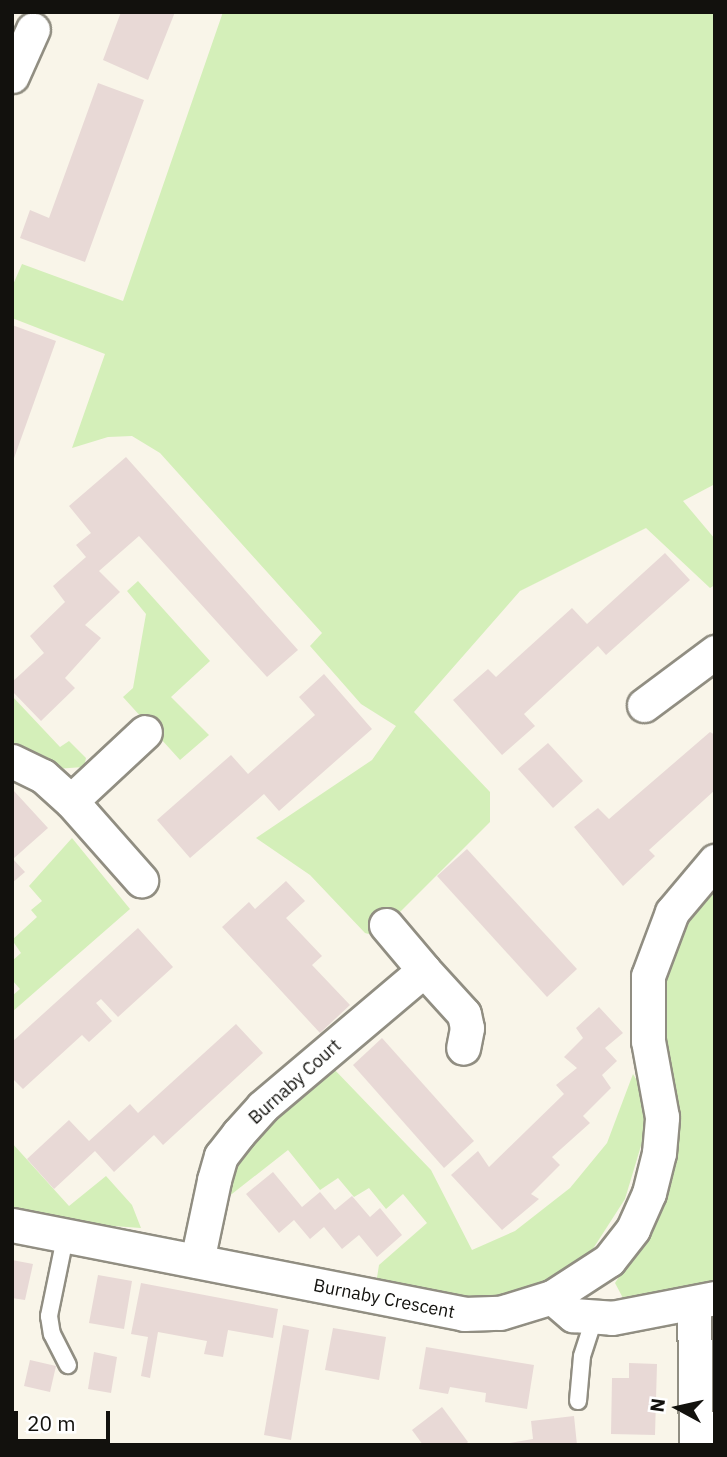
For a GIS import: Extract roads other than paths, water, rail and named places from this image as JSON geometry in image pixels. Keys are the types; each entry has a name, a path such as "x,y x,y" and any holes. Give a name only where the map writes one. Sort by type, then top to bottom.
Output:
{"street":[{"path":"12,76 33,29"},
{"path":"645,705 715,652"},
{"path":"71,801 145,732"},
{"path":"12,761 43,776 71,801 141,880"},
{"name":"Burnaby Crescent","path":"12,1225 65,1238 198,1261 464,1314 500,1313 552,1297 609,1260 633,1229 649,1193 660,1153 662,1117 648,1041 648,976 672,912 715,861"},
{"path":"386,925 464,1014 464,1048"},
{"name":"Burnaby Court","path":"198,1261 221,1156 262,1107 425,970"},
{"path":"552,1297 573,1315 594,1318 704,1301 696,1445"}],"lane":[{"path":"65,1238 49,1316 52,1334 68,1365"},
{"path":"578,1401 582,1356 594,1318"}]}
